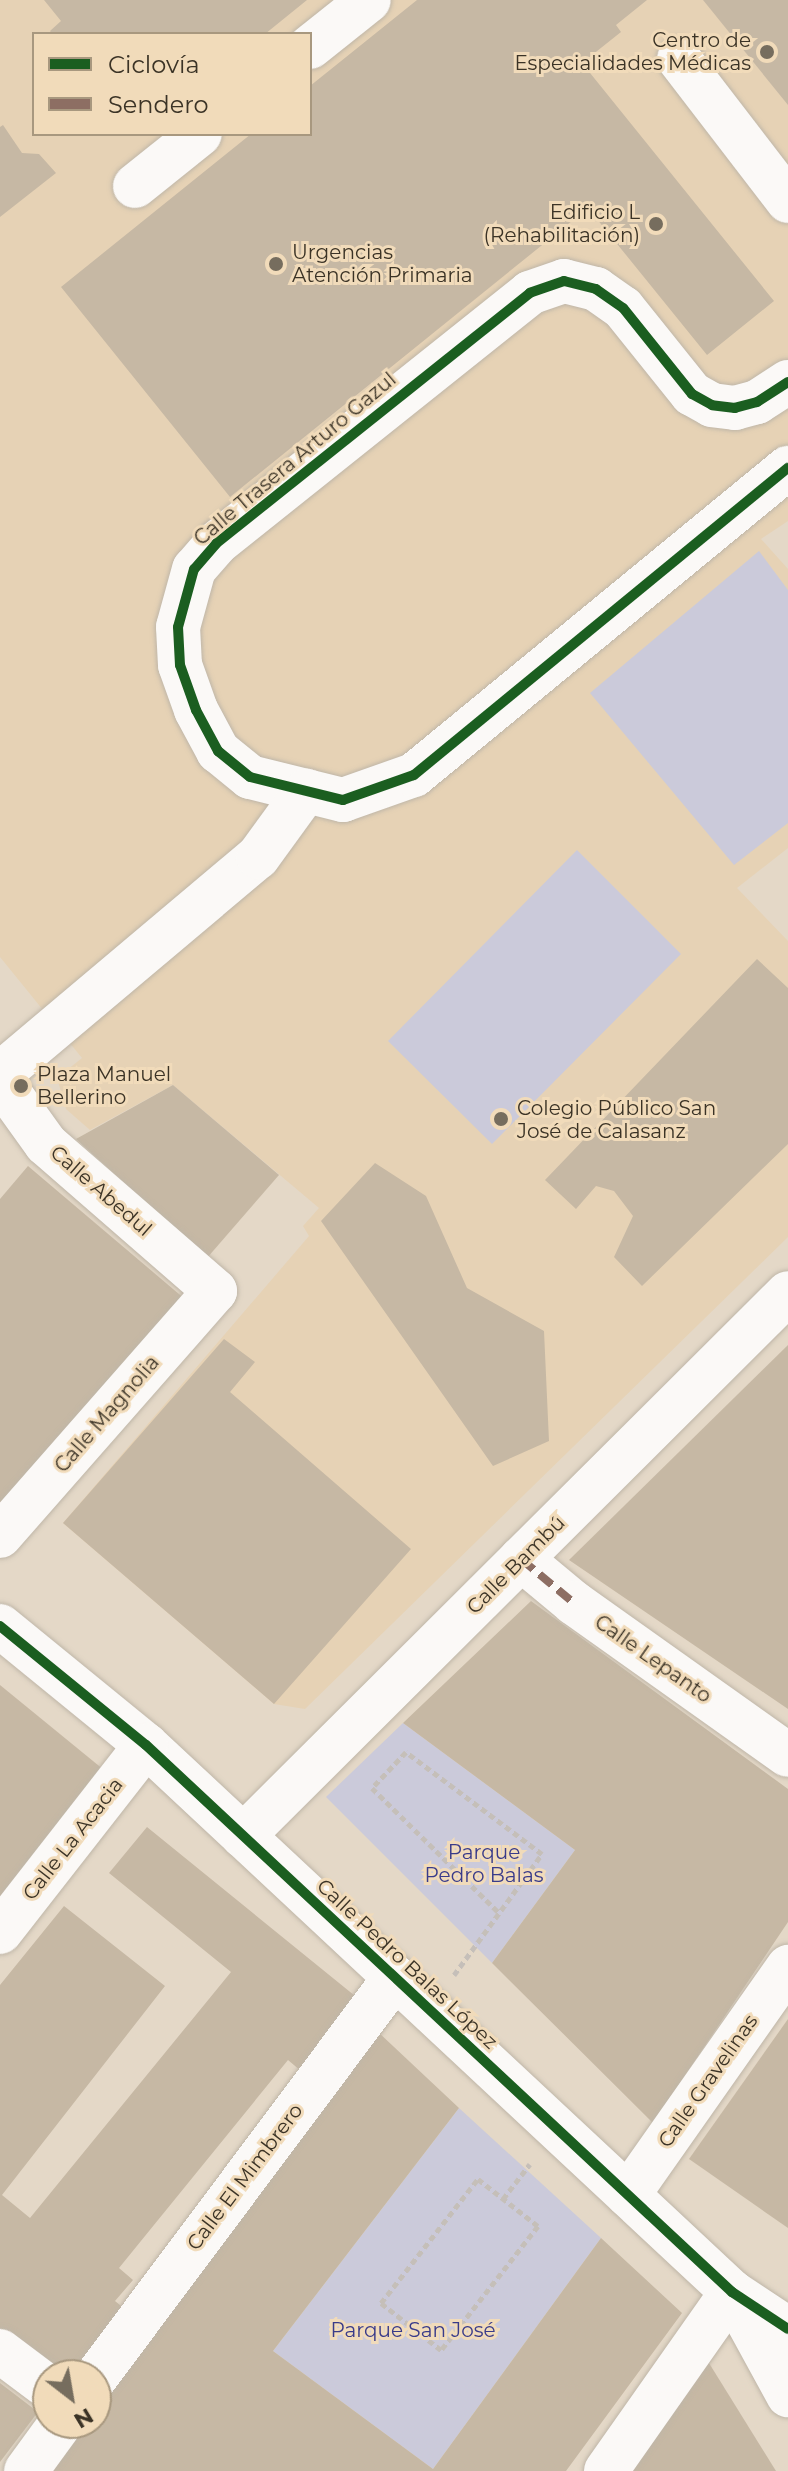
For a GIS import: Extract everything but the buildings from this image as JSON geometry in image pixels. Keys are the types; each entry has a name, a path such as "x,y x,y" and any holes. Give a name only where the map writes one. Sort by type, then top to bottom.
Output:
{"street":[{"path":"312,45 369,0"},
{"path":"679,59 788,201"},
{"path":"135,186 198,136"},
{"name":"Calle Trasera Arturo Gazul","path":"788,382 757,402 735,408 712,405 692,394 623,308 596,289 564,281 530,293 216,544 194,569 178,627 180,665 196,710 218,751 250,777 343,800 414,775 788,468"},
{"path":"0,1077 258,857 306,791"},
{"name":"Calle Abedul","path":"0,1077 46,1144 215,1291"},
{"name":"Calle Magnolia","path":"0,1536 215,1291"},
{"name":"Calle Bambú","path":"243,1836 788,1293"},
{"name":"Calle Lepanto","path":"521,1559 574,1603 788,1755"},
{"name":"Calle Pedro Balas López","path":"0,1626 146,1745 732,2292 788,2329"},
{"name":"Calle La Acacia","path":"0,1932 146,1745"},
{"name":"Calle Gravelinas","path":"628,2195 788,1967"},
{"name":"Calle El Mimbrero","path":"109,2359 395,1977"},
{"path":"606,2471 732,2292"},
{"name":"Calle Pedro Balas López","path":"732,2292 788,2395"},
{"path":"0,2351 32,2375"},
{"path":"26,2471 49,2439"}],"path":[{"path":"429,2009 499,1913 542,1854 406,1752 372,1788 499,1913"},
{"path":"478,2179 538,2226 441,2350 381,2303 478,2179"}],"shaded area":[{"path":"0,0 788,0 788,521 761,539 788,569 788,848 737,888 788,941 788,1237 305,1709 274,1704 63,1523 309,1236 303,1226 319,1208 173,1085 90,1130 66,1109 57,1078 82,1058 0,957"}],"green space":[{"path":"759,551 788,590 788,823 734,865 590,693"},
{"path":"577,850 681,954 492,1144 388,1041"},
{"name":"Parque Pedro Balas","path":"403,1723 575,1850 492,1963 326,1797"},
{"name":"Parque San José","path":"459,2108 601,2238 433,2469 273,2351"}],"marked path":[{"path":"521,1559 574,1603"}],"cycle path":[{"path":"788,382 757,402 735,408 712,405 692,394 623,308 596,289 564,281 530,293 216,544 194,569 178,627 180,665 196,710 218,751 250,777 343,800 414,775 788,468"},
{"path":"0,1626 146,1745 732,2292 788,2329"}],"place":[{"name":"Centro de Especialidades Médicas","path":"767,52"},
{"name":"Edificio L (Rehabilitación)","path":"656,224"},
{"name":"Urgencias Atención Primaria","path":"276,264"},
{"name":"Plaza Manuel Bellerino","path":"21,1086"},
{"name":"Colegio Público San José de Calasanz","path":"501,1119"}]}
